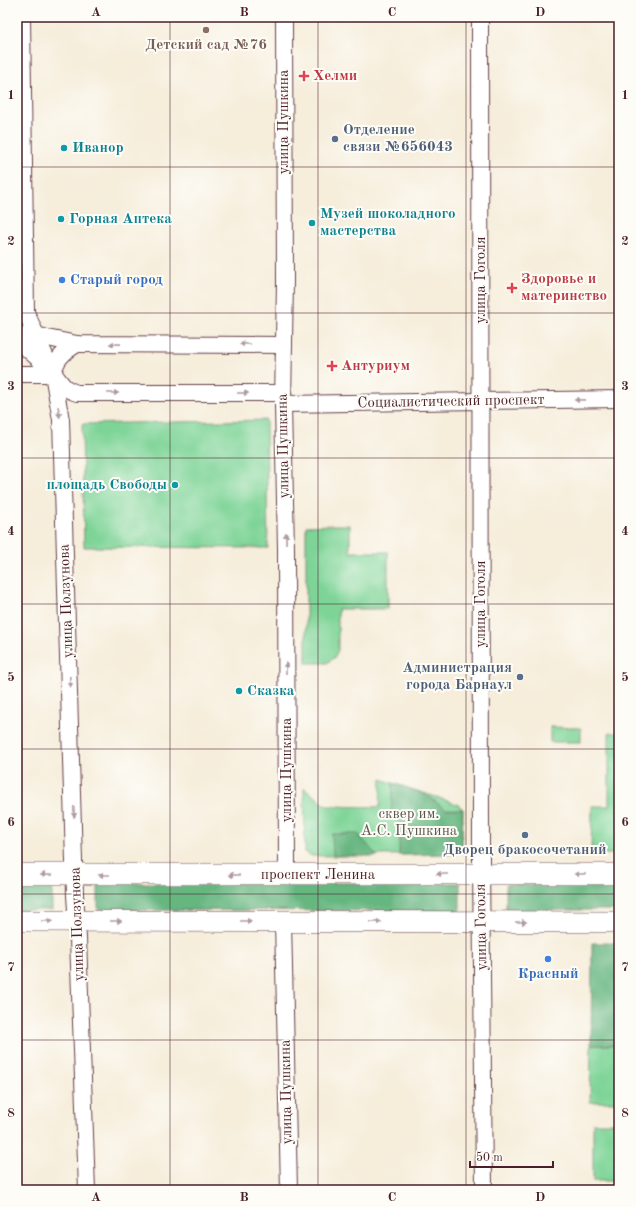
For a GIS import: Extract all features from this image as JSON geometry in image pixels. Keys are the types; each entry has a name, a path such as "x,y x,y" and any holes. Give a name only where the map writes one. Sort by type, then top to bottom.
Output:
{"main road":[{"name":"проспект Ленина","path":"17,874 619,874"},
{"path":"17,921 619,922"}],"street":[{"name":"улица Ползунова","path":"22,17 26,312 53,374 61,420 87,1190"},
{"name":"улица Пушкина","path":"284,17 283,398 286,549 287,875"},
{"name":"улица Гоголя","path":"480,17 481,874 484,1190"},
{"path":"17,329 47,338 77,344 284,344"},
{"name":"Социалистический проспект","path":"17,340 53,374 60,383 66,388 77,393 481,402 619,399"},
{"path":"17,374 53,374 55,365 59,358 66,351 77,344"},
{"name":"улица Пушкина","path":"283,921 288,1190"}],"green space":[{"path":"266,420 268,548 84,547 82,424"},
{"path":"350,525 350,552 388,552 388,609 338,609 338,650 335,657 327,663 306,663 306,526"},
{"path":"550,727 581,728 581,742 550,742"},
{"path":"609,733 619,733 619,854 591,854 592,806 609,806"},
{"name":"сквер им. А.С. Пушкина","path":"381,779 457,804 463,809 462,846 454,854 312,856 305,852 304,788 327,806 380,807"},
{"path":"393,783 427,795 445,809 463,809 462,846 454,854 399,855 400,813 391,812"},
{"path":"332,834 358,834 377,856 333,856"},
{"path":"98,883 460,883 460,911 98,910"},
{"path":"506,884 619,884 619,910 506,910"},
{"path":"17,885 52,885 52,910 17,910"},
{"path":"592,943 619,943 619,1045 591,1045"},
{"path":"591,1045 619,1045 619,1102 590,1102"},
{"path":"593,1123 619,1123 619,1181 593,1181"}],"tram line":[{"path":"17,117 21,300 17,323"}],"place":[{"name":"Детский сад №76","path":"206,30"},
{"name":"Хелми","path":"304,76"},
{"name":"Отделение связи №656043","path":"335,139"},
{"name":"Иванор","path":"64,148"},
{"name":"Горная Аптека","path":"61,219"},
{"name":"Музей шоколадного мастерства","path":"312,223"},
{"name":"Старый город","path":"62,280"},
{"name":"Здоровье и материнство","path":"512,288"},
{"name":"Антуриум","path":"332,366"},
{"name":"площадь Свободы","path":"175,485"},
{"name":"Администрация города Барнаул","path":"520,677"},
{"name":"Сказка","path":"239,691"},
{"name":"Дворец бракосочетаний","path":"525,835"},
{"name":"Красный","path":"548,959"}]}
